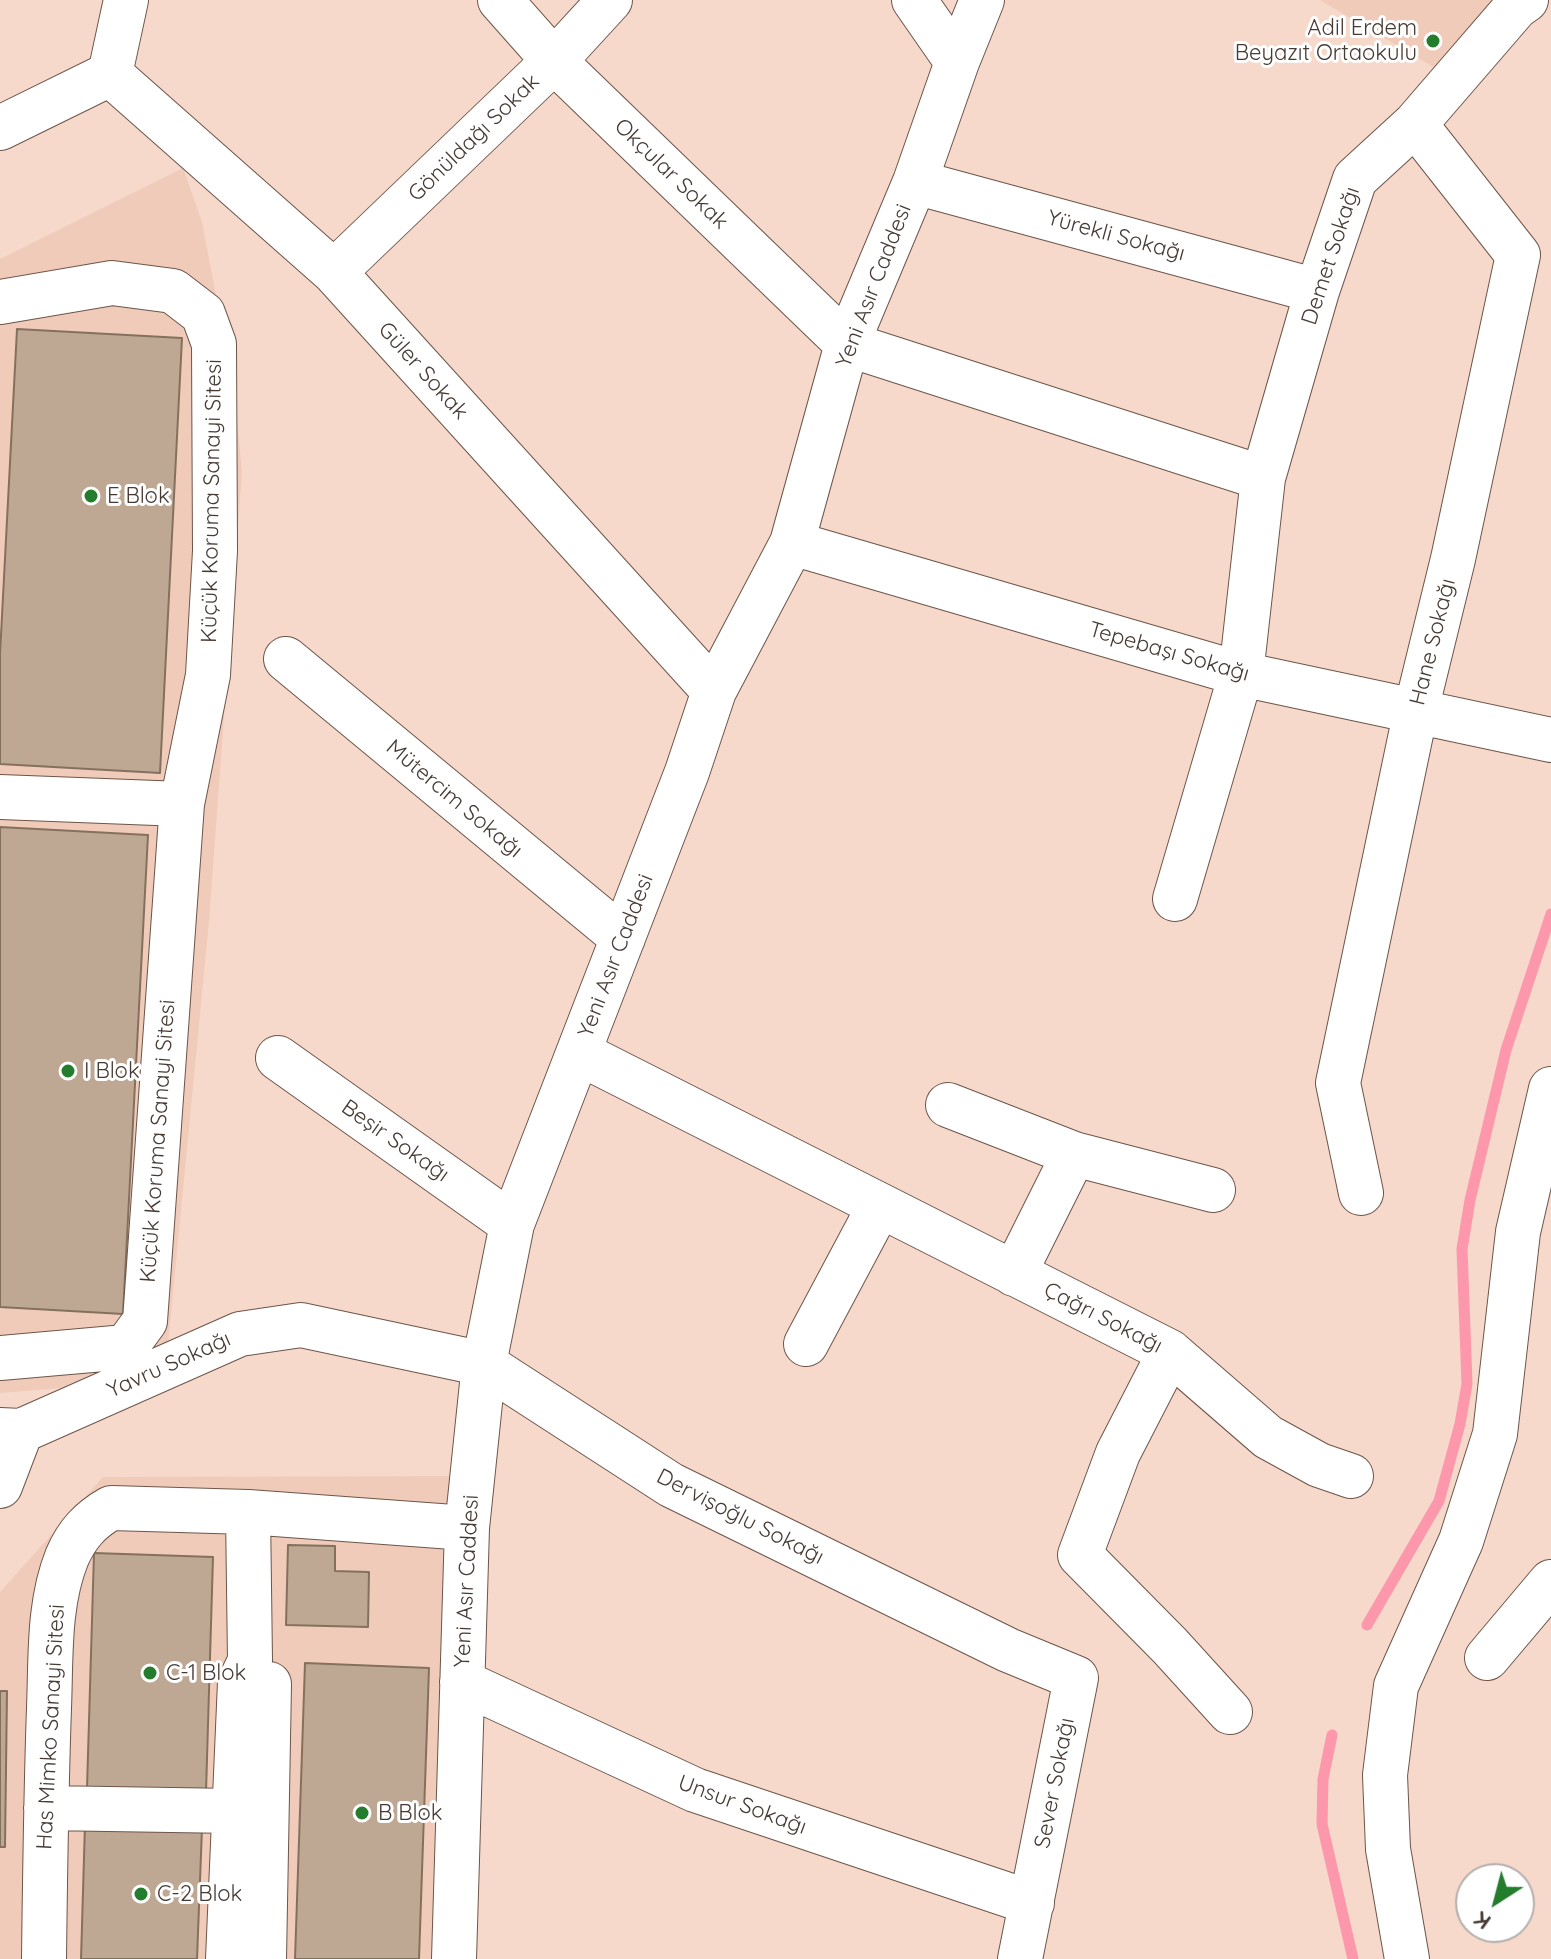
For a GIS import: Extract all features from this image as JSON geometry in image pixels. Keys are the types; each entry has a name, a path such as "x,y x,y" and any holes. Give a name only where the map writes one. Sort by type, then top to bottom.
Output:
{"street":[{"path":"0,128 110,74 126,0"},
{"name":"Okçular Sokak","path":"500,0 554,61 847,344"},
{"name":"Gönüldağı Sokak","path":"334,272 554,61 610,0"},
{"path":"914,0 957,62"},
{"name":"Yeni Asır Caddesi","path":"454,1959 467,1528 484,1364 512,1224 687,772 714,691 792,543 847,344 915,182 982,0"},
{"name":"Demet Sokağı","path":"1175,899 1241,674 1263,478 1317,291 1355,179 1415,124 1516,7 1526,0"},
{"name":"Güler Sokak","path":"110,74 334,272 714,691"},
{"name":"Hane Sokağı","path":"1361,1193 1338,1083 1416,710 1453,559 1518,255 1415,124"},
{"name":"Yürekli Sokağı","path":"915,182 1317,291"},
{"name":"Küçük Koruma Sanayi Sitesi","path":"0,302 112,283 173,291 203,314 214,344 215,551 208,675 182,804 145,1321 126,1347 0,1358"},
{"path":"847,344 1263,478"},
{"name":"Tepebaşı Sokağı","path":"792,543 1241,674 1551,740"},
{"name":"Mütercim Sokağı","path":"286,659 623,938"},
{"path":"0,797 182,804"},
{"name":"Çağrı Sokağı","path":"579,1053 1170,1352 1118,1453 1080,1555 1230,1712"},
{"name":"Beşir Sokağı","path":"278,1058 512,1224"},
{"path":"1407,1959 1388,1849 1385,1775 1396,1686 1461,1541 1495,1434 1518,1232 1551,1089"},
{"path":"948,1105 1074,1154 1213,1190"},
{"path":"1014,1274 1074,1154"},
{"path":"806,1344 879,1207"},
{"name":"Yavru Sokağı","path":"10,1430 240,1334 301,1325 484,1364"},
{"path":"1170,1352 1268,1437 1319,1465 1351,1476"},
{"name":"Dervişoğlu Sokağı","path":"484,1364 671,1485 1008,1650"},
{"path":"0,1486 10,1430"},
{"name":"Has Mimko Sanayi Sitesi","path":"44,1959 52,1626 59,1582 78,1536 93,1519 111,1508 248,1512 467,1528"},
{"path":"228,1959 240,1682 250,1661 248,1512"},
{"path":"1487,1658 1551,1582"},
{"name":"Sever Sokağı","path":"1008,1650 1076,1678 1020,1959"},
{"path":"250,1661 269,1681 264,1959"},
{"name":"Unsur Sokağı","path":"462,1682 695,1790 1032,1903"},
{"path":"46,1808 234,1811"}],"shaded area":[{"name":"Adil Erdem Beyazıt Ortaokulu","path":"1320,0 1505,0 1452,78"},
{"path":"183,168 202,222 234,390 242,472 209,921 168,1345 132,1363 61,1388 0,1393 0,259"},
{"path":"458,1476 439,1959 0,1959 0,1592 103,1477"}],"building":[{"name":"E Blok","path":"17,329 182,338 160,773 0,764 0,654"},
{"name":"I Blok","path":"0,827 148,835 123,1314 0,1307"},
{"path":"288,1545 335,1546 335,1571 369,1572 368,1627 286,1625"},
{"name":"C-1 Blok","path":"94,1553 213,1557 206,1792 87,1788"},
{"name":"B Blok","path":"305,1663 429,1668 419,1959 295,1959"},
{"path":"0,1691 7,1691 5,1847 0,1847"},
{"name":"C-2 Blok","path":"85,1824 202,1828 197,1959 81,1959"}],"waterway":[{"path":"1367,1625 1439,1501 1460,1424 1467,1384 1462,1249 1470,1200 1506,1050 1551,914"},
{"path":"1332,1735 1323,1779 1322,1824 1353,1959"}],"place":[{"name":"Adil Erdem Beyazıt Ortaokulu","path":"1433,41"},
{"name":"E Blok","path":"91,496"},
{"name":"I Blok","path":"68,1071"},
{"name":"C-1 Blok","path":"150,1673"},
{"name":"B Blok","path":"362,1813"},
{"name":"C-2 Blok","path":"141,1894"}]}
